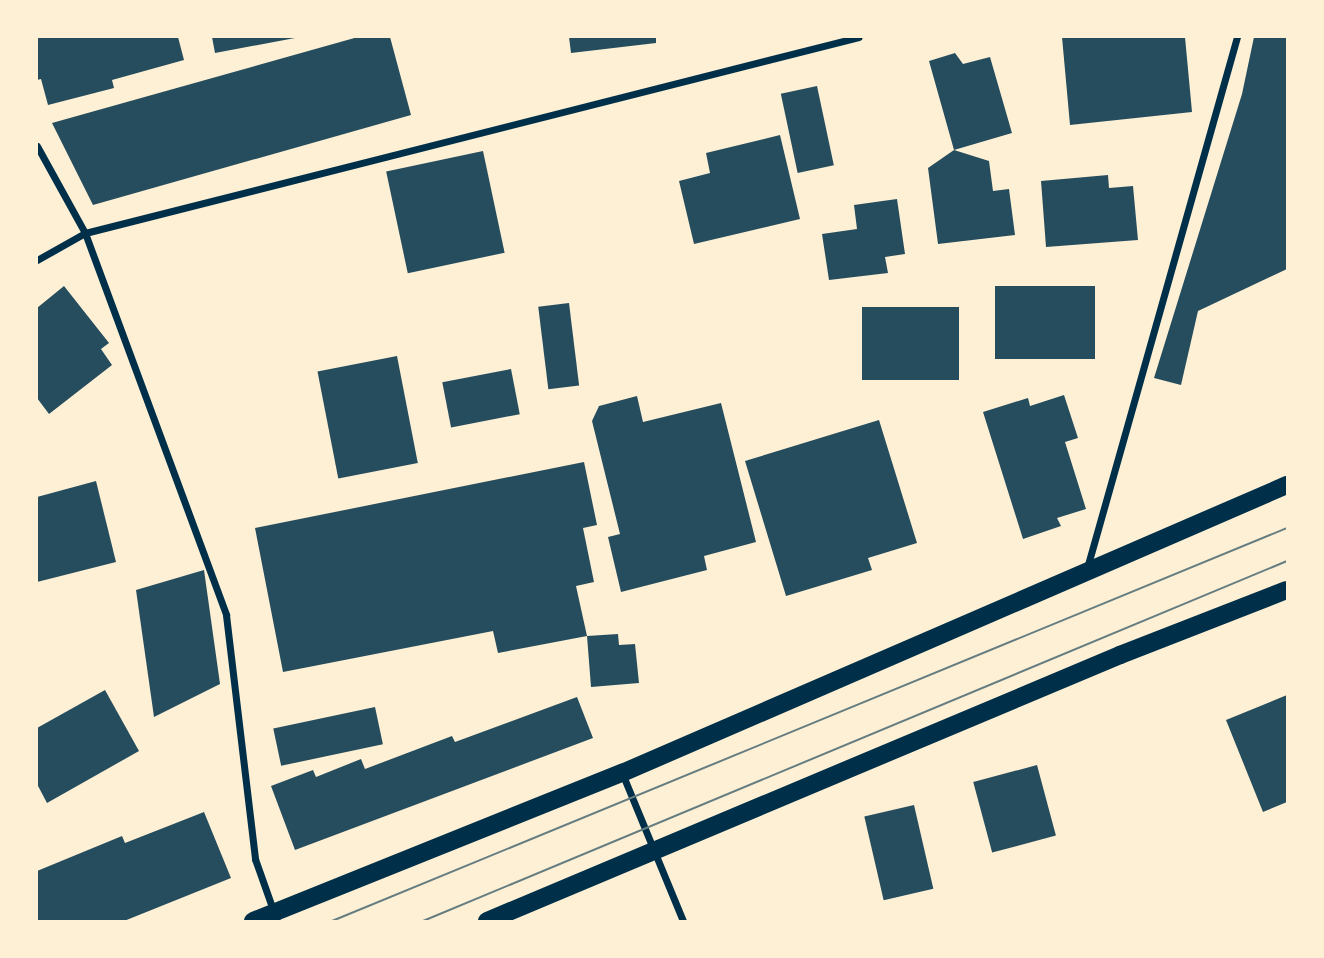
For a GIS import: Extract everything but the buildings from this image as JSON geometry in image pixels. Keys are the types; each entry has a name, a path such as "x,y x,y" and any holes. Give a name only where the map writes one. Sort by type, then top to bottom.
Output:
{"main road":[{"path":"253,921 275,917 622,772 1287,485"},
{"path":"487,921 1121,655 1287,590"}],"street":[{"path":"37,260 85,233 859,37"},
{"path":"1087,570 1237,37"},
{"path":"37,146 85,233 226,615 255,859 275,917"},
{"path":"622,772 683,921"}],"tram line":[{"path":"332,921 1287,528"},
{"path":"423,921 1287,561"}]}
